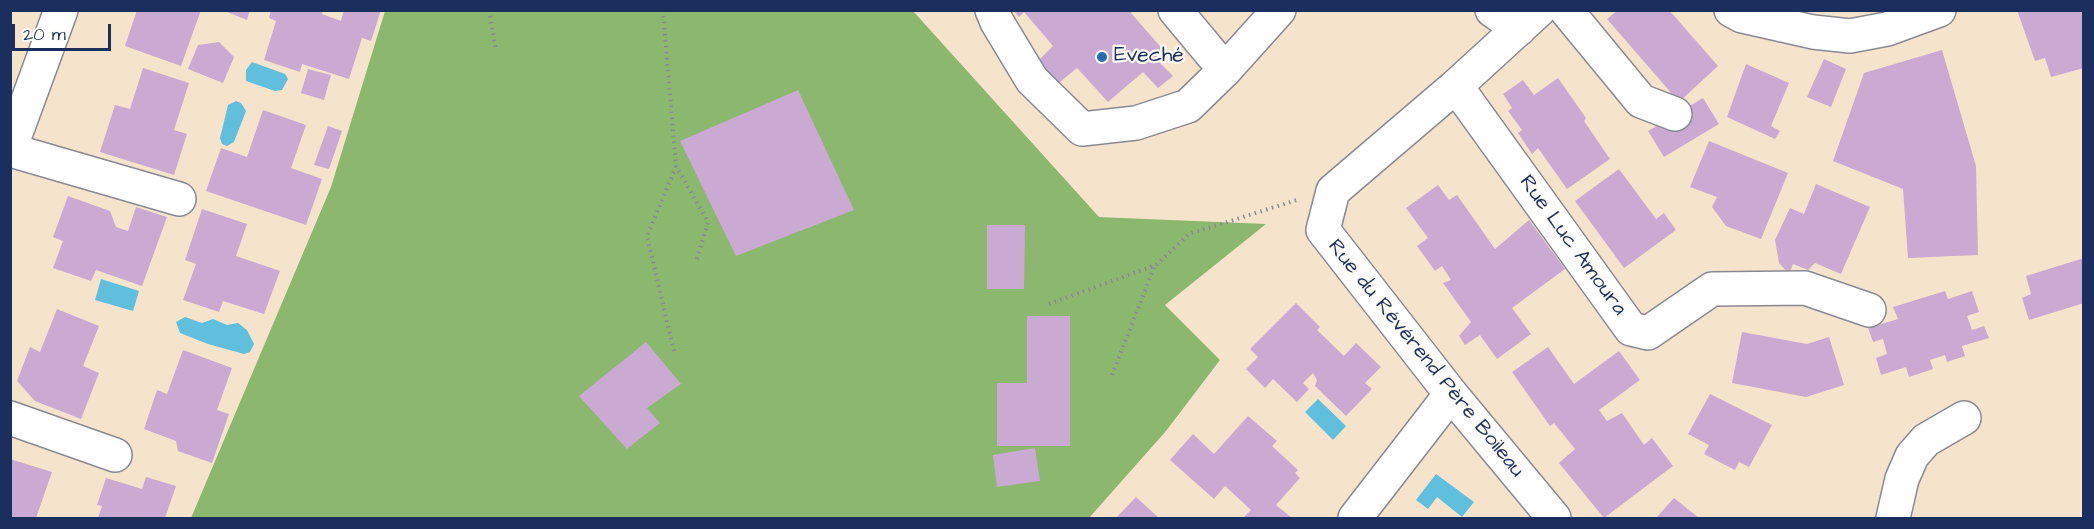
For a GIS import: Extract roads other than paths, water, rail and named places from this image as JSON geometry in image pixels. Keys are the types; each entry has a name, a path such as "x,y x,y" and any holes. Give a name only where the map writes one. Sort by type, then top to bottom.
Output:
{"street":[{"path":"61,10 10,150 179,199"},
{"path":"992,10 1032,80 1082,129 1136,123 1188,106 1225,70 1280,10"},
{"path":"1175,10 1225,70"},
{"path":"1492,10 1529,20"},
{"path":"1566,10 1641,101 1675,114"},
{"path":"1731,10 1742,15 1813,32 1850,36 1887,29 1940,10"},
{"path":"1456,86 1529,20"},
{"name":"Rue du Révérend Père Boileau","path":"1456,86 1333,191 1323,230 1451,394 1554,519"},
{"name":"Rue Luc Amoura","path":"1456,86 1631,329 1648,333 1712,289 1805,288 1869,310"},
{"path":"1355,519 1451,394"},
{"path":"10,418 115,455"},
{"path":"1893,519 1902,479 1912,456 1926,440 1965,418"}],"water":[{"path":"252,62 285,74 288,79 282,90 275,91 246,81 246,70"},
{"path":"236,101 241,103 246,111 234,142 227,146 222,144 220,138 228,105"},
{"path":"101,279 139,291 133,311 95,300"},
{"path":"185,317 202,323 213,319 227,325 238,323 247,330 254,344 250,352 244,354 208,344 180,333 176,322"},
{"path":"1318,399 1346,426 1333,440 1305,412"},
{"path":"1436,474 1474,502 1462,517 1437,497 1428,509 1416,500"}],"place":[{"name":"Eveché","path":"1102,57"}]}
